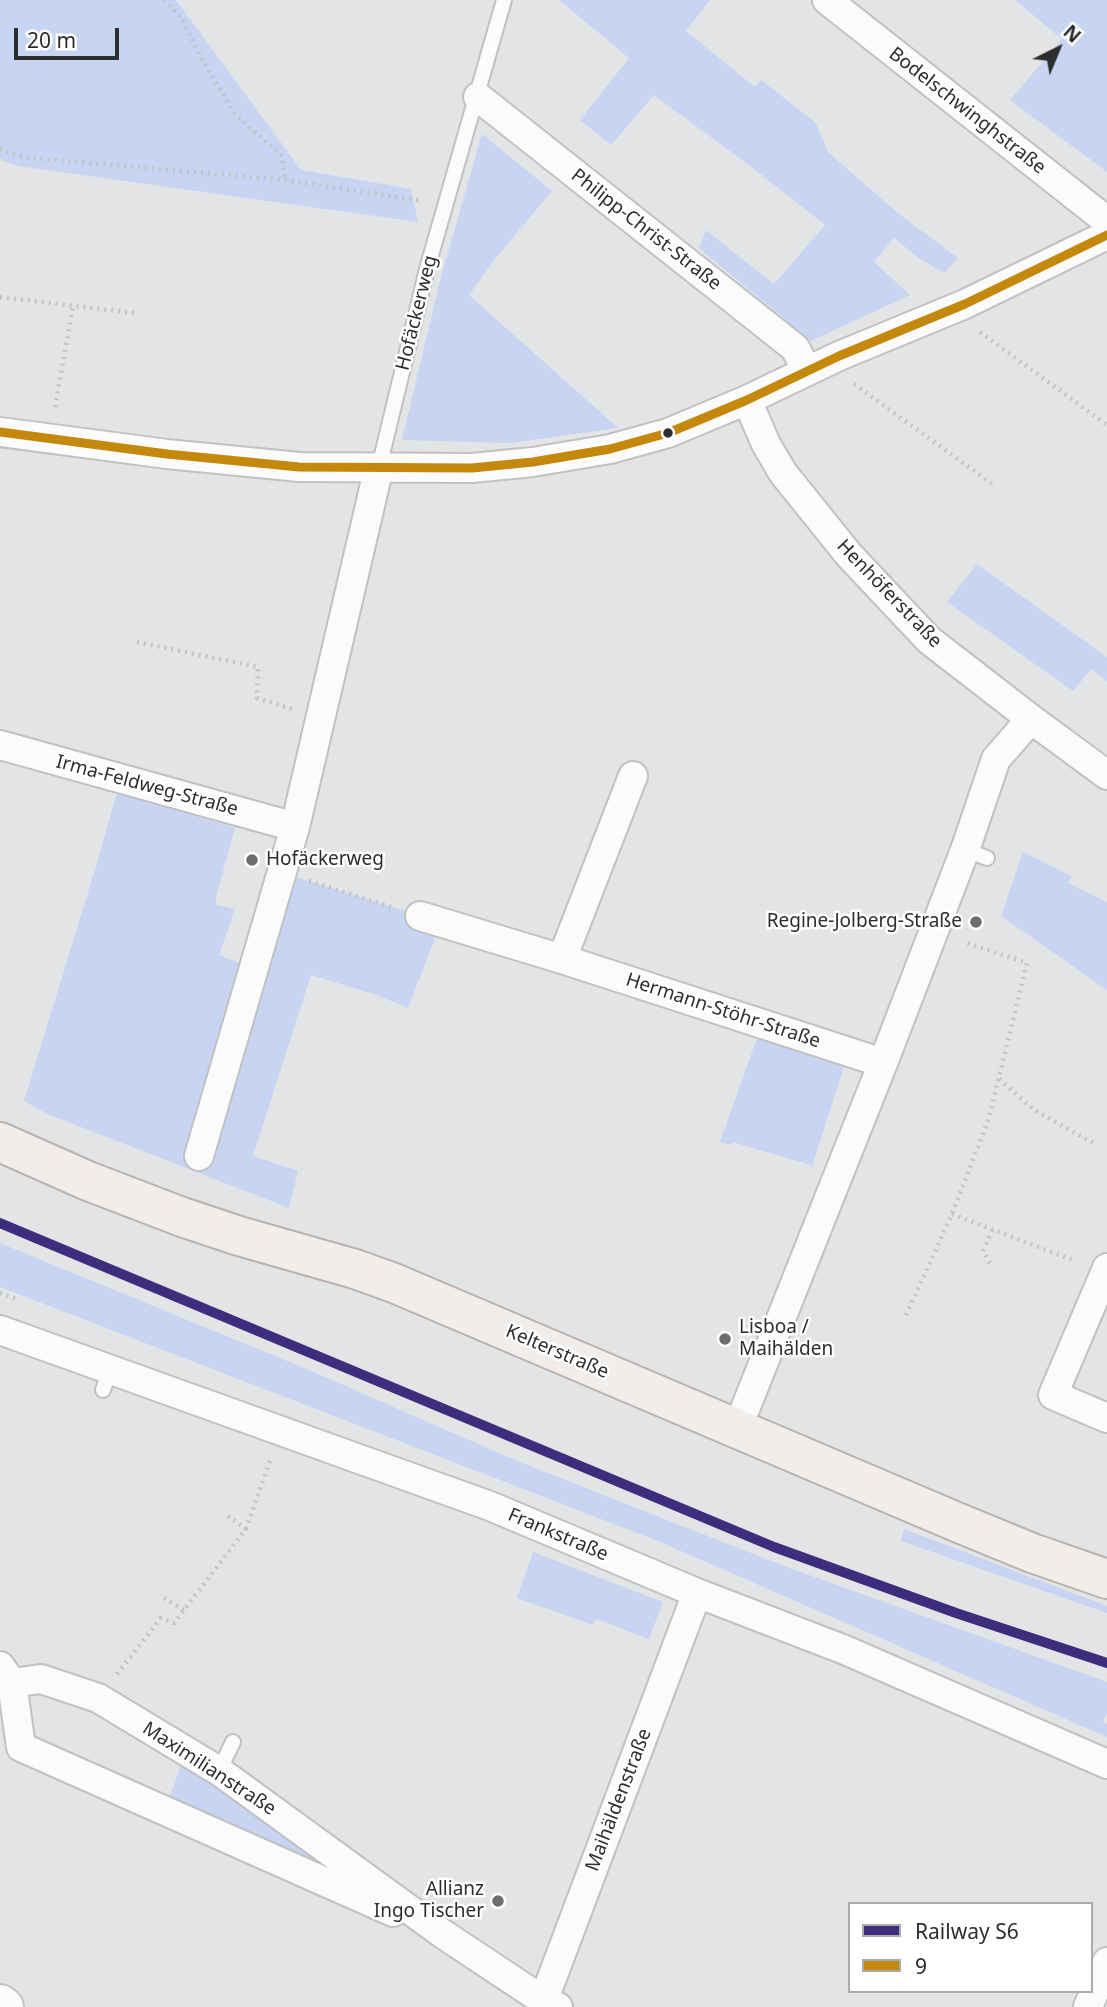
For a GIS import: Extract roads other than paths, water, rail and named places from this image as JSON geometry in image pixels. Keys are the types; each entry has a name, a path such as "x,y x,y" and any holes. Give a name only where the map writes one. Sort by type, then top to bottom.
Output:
{"main road":[{"name":"Kelterstraße","path":"0,1142 88,1181 182,1217 394,1283 1008,1543 1107,1579"}],"street":[{"name":"Bodelschwinghstraße","path":"827,0 1107,221"},
{"name":"Philipp-Christ-Straße","path":"478,97 795,348 807,371"},
{"path":"0,432 167,454 299,467 472,468 533,463 610,449 668,433 747,400 839,356 965,304 1107,234"},
{"name":"Henhöferstraße","path":"747,400 766,444 783,473 849,555 929,640 1107,775"},
{"name":"Hofäckerweg","path":"199,1156 295,827 379,467"},
{"path":"737,1429 883,1063 932,931 976,854 996,760 1031,719"},
{"name":"Irma-Feldweg-Straße","path":"0,745 295,827"},
{"path":"562,959 633,776"},
{"name":"Hermann-Stöhr-Straße","path":"420,916 883,1063"},
{"path":"1107,1268 1053,1395 1107,1418"},
{"name":"Frankstraße","path":"0,1330 106,1380 281,1431 490,1506 697,1593 845,1650 1107,1764"},
{"name":"Maihäldenstraße","path":"548,2005 697,1593"},
{"name":"Maximilianstraße","path":"443,1934 10,1750 6,1675 41,1679 89,1693 111,1710 219,1771 443,1934 548,2005"},
{"path":"1088,2007 1107,1962"}],"lane":[{"name":"Hofäckerweg","path":"379,467 427,269 504,0"},
{"path":"219,1771 233,1742"}],"rail line":[{"name":"S6","path":"0,1223 774,1547 956,1613 1107,1663"}],"place":[{"name":"Hofäckerweg","path":"252,860"},
{"name":"Regine-Jolberg-Straße","path":"976,922"},
{"name":"Lisboa / Maihälden","path":"725,1339"},
{"name":"Allianz Ingo Tischer","path":"498,1901"}]}
